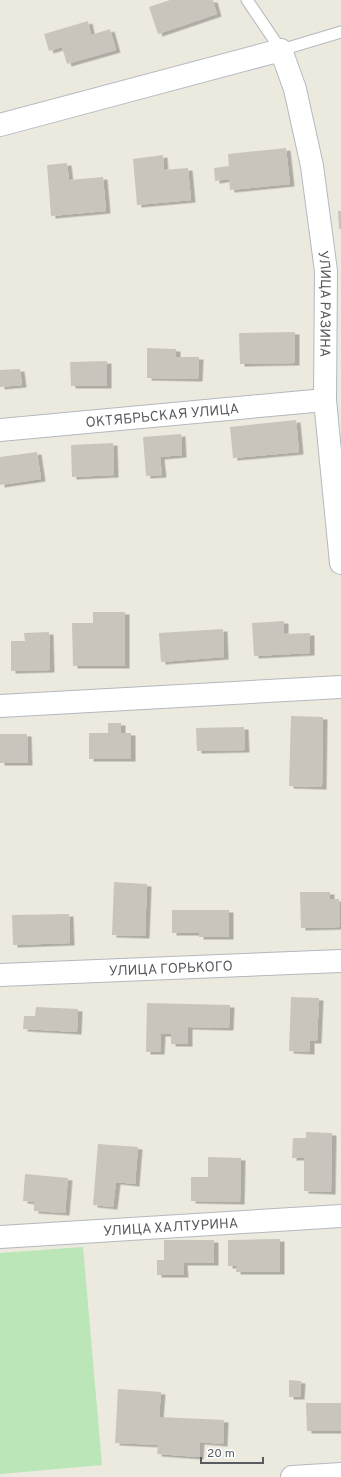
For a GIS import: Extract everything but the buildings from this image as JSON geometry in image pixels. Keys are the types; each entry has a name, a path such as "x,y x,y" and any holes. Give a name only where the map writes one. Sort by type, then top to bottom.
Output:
{"street":[{"path":"0,125 281,50"},
{"name":"УЛИЦА РАЗИНА","path":"281,50 295,89 333,270 325,357 325,400 339,529 341,563"},
{"path":"325,357 341,324"},
{"name":"ОКТЯБРЬСКАЯ УЛИЦА","path":"0,430 325,400"},
{"path":"0,706 341,687"},
{"name":"УЛИЦА ГОРЬКОГО","path":"0,975 341,961"},
{"name":"УЛИЦА ХАЛТУРИНА","path":"0,1237 341,1216"},
{"path":"292,1477 341,1474"}],"lane":[{"path":"247,0 281,50 341,32"}],"green space":[{"path":"83,1247 102,1465 0,1474 0,1253"}]}
